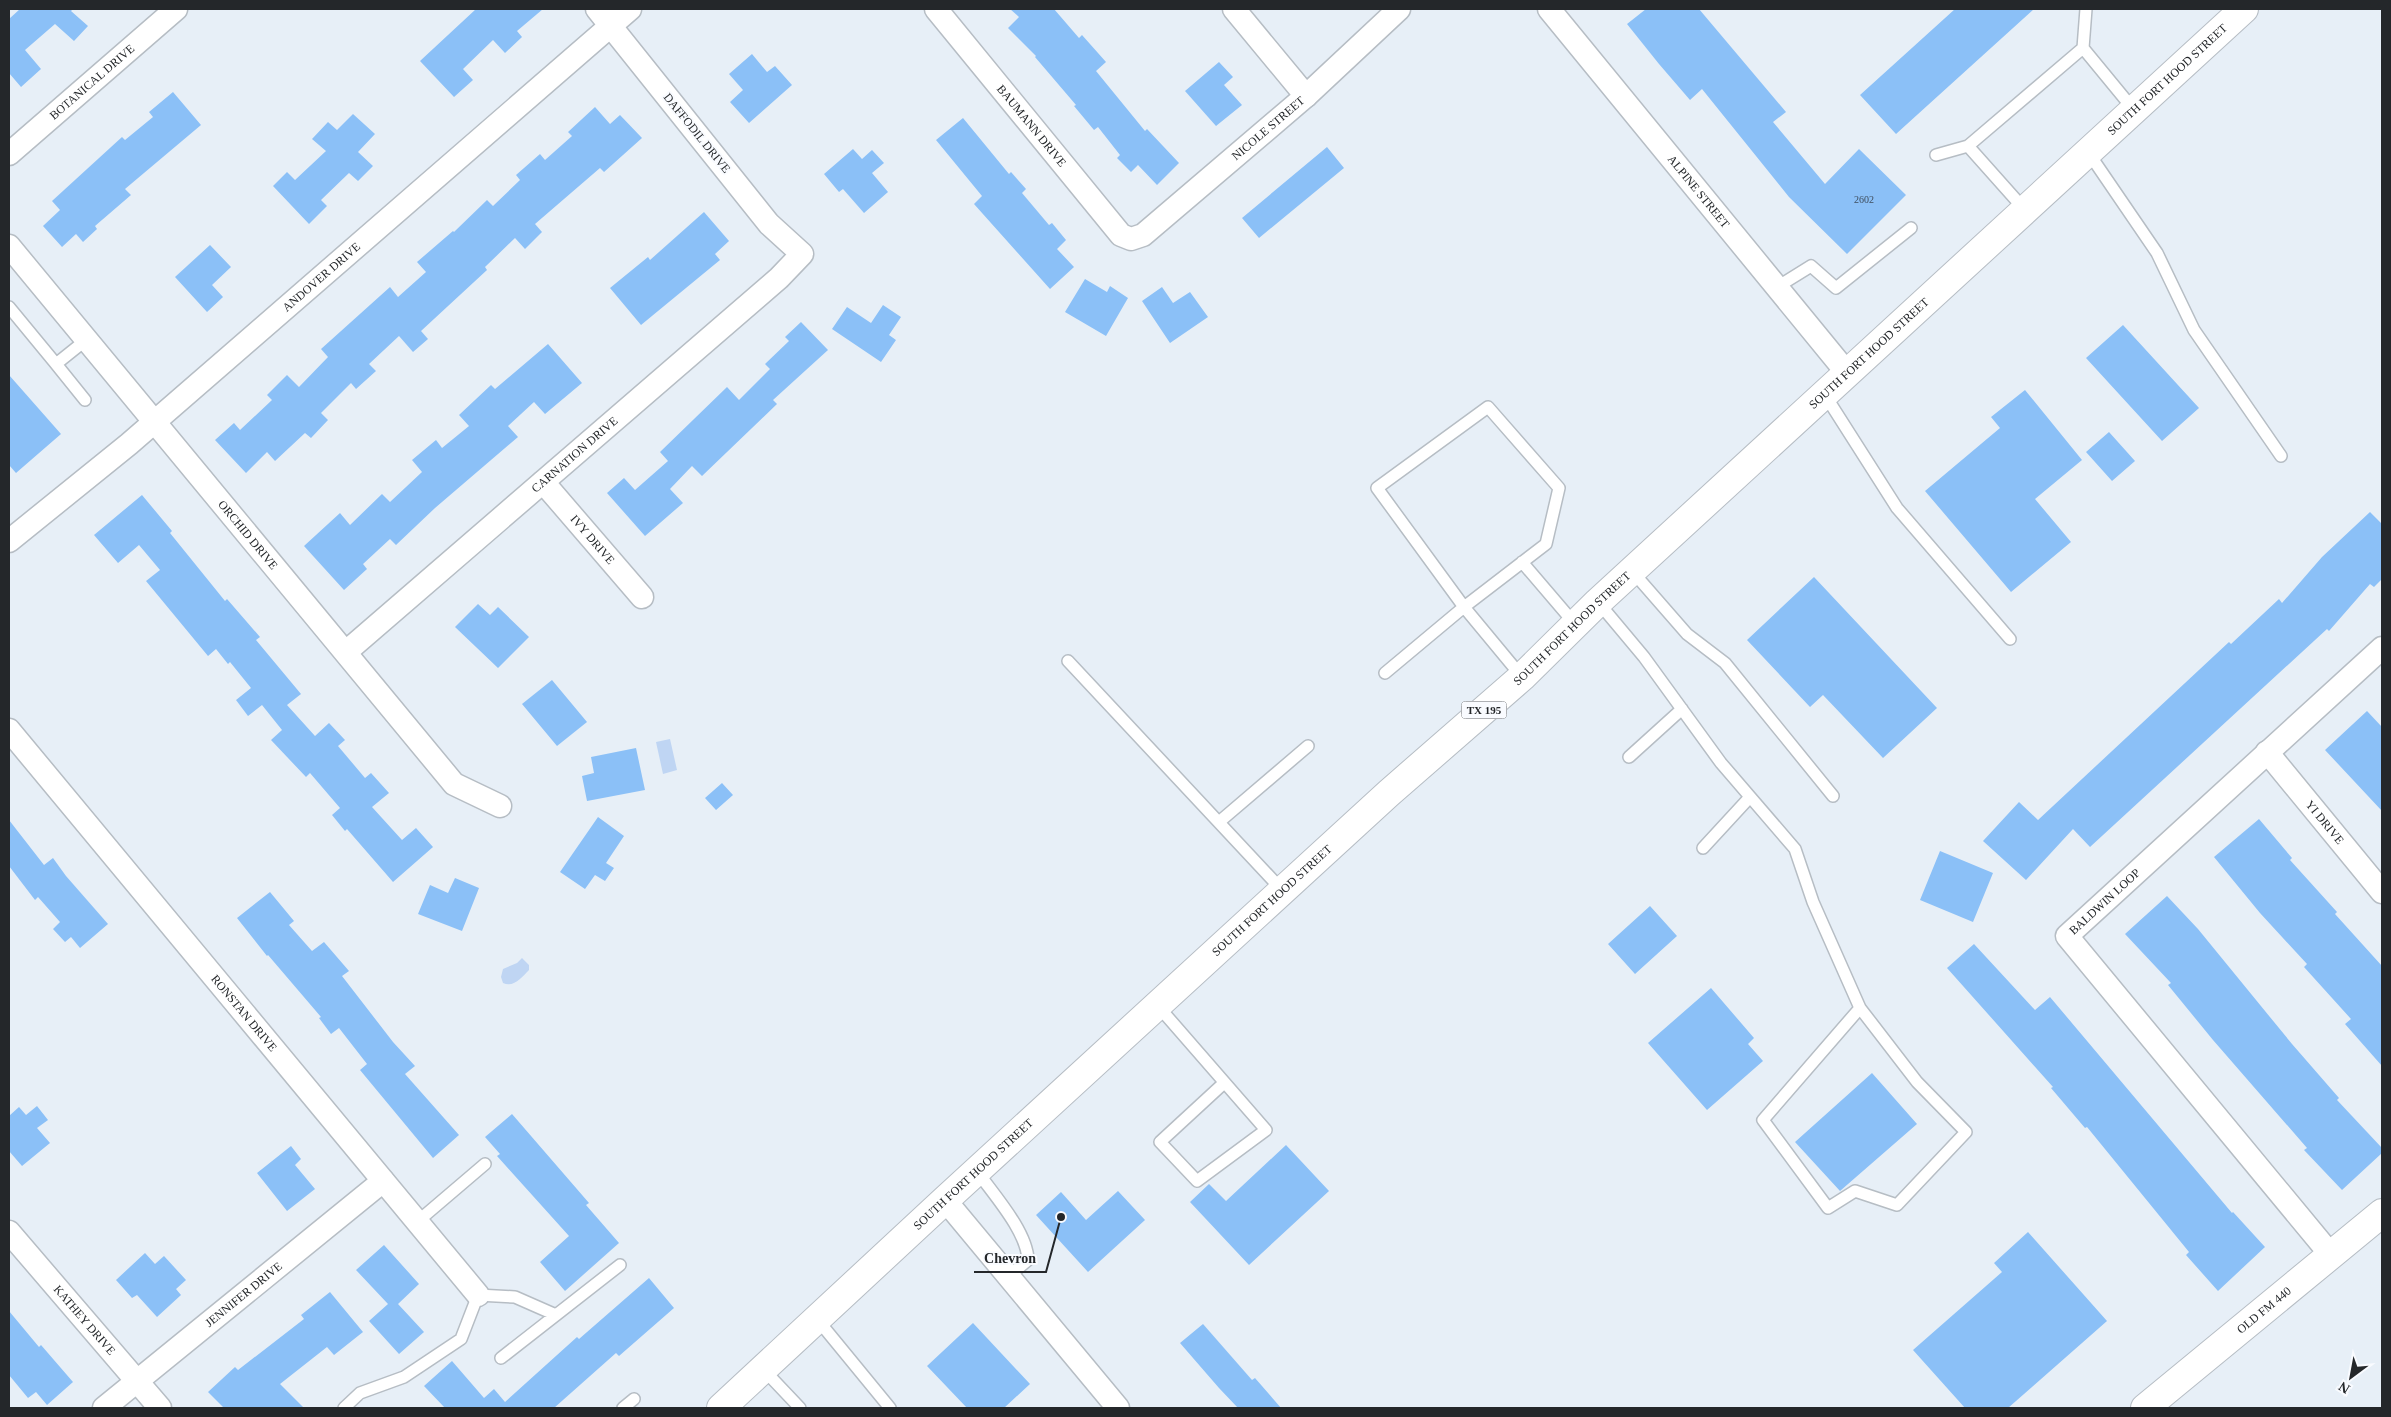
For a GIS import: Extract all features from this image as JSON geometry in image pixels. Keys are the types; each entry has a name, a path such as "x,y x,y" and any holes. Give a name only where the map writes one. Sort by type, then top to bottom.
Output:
{"main road":[{"name":"SOUTH FORT HOOD STREET","path":"730,1405 817,1319 976,1171 1522,676 1598,602 2244,9"},
{"name":"OLD FM 440","path":"2145,1408 2382,1213"}],"street":[{"name":"BOTANICAL DRIVE","path":"9,154 176,9"},
{"name":"ANDOVER DRIVE","path":"9,541 129,444 604,17 630,9"},
{"name":"BAUMANN DRIVE","path":"936,9 1121,235 1131,239"},
{"path":"1234,9 1306,96"},
{"name":"NICOLE STREET","path":"1131,239 1143,235 1306,96 1399,9"},
{"name":"ALPINE STREET","path":"1549,9 1848,374"},
{"name":"DAFFODIL DRIVE","path":"604,17 770,224 802,254"},
{"name":"CARNATION DRIVE","path":"346,652 779,278 802,254"},
{"name":"ORCHID DRIVE","path":"11,255 154,421 454,784 500,806"},
{"name":"IVY DRIVE","path":"543,482 642,597"},
{"name":"BALDWIN LOOP","path":"2331,1255 2067,936 2382,648"},
{"name":"RONSTAN DRIVE","path":"9,730 478,1295"},
{"name":"YI DRIVE","path":"2267,752 2382,892"},
{"name":"JENNIFER DRIVE","path":"104,1408 383,1181"},
{"path":"945,1200 1118,1408"},
{"name":"KATHEY DRIVE","path":"9,1232 135,1382 160,1408"}],"lane":[{"path":"2086,9 2083,48 2134,110"},
{"path":"1936,155 1968,146 2083,48"},
{"path":"1968,146 2025,210"},
{"path":"2088,152 2157,253 2194,330 2281,456"},
{"path":"1776,287 1811,266 1836,288 1911,228"},
{"path":"9,307 85,400"},
{"path":"56,364 86,340"},
{"path":"1825,395 1896,508 2010,639"},
{"path":"1385,674 1464,607 1546,544 1559,488 1488,407 1377,488 1464,607 1522,676"},
{"path":"1522,562 1575,624"},
{"path":"1632,571 1687,634 1724,663 1833,796"},
{"path":"1598,602 1644,657 1721,763 1795,849 1813,902 1860,1008 1917,1082 1966,1132 1897,1205 1855,1192 1828,1208 1763,1120 1860,1008"},
{"path":"1068,660 1283,891"},
{"path":"1629,757 1682,710"},
{"path":"1220,822 1308,746"},
{"path":"1703,848 1750,797"},
{"path":"1158,1006 1266,1130 1197,1181 1160,1142 1224,1083"},
{"path":"417,1222 485,1164"},
{"path":"976,1171 1014,1222 1028,1250 1028,1260 1009,1276"},
{"path":"501,1358 620,1265"},
{"path":"344,1408 360,1393 404,1378 461,1339 478,1295 515,1297 556,1315"},
{"path":"817,1319 890,1408"},
{"path":"764,1370 800,1408"},
{"path":"623,1408 634,1399"}],"water":[{"path":"670,739 677,770 663,774 656,742"},
{"path":"522,958 529,965 529,970 521,979 514,983 503,983 501,977 503,969 517,963"}],"building":[{"path":"20,9 73,9 71,11 88,26 74,41 55,24 25,50 41,69 21,87 9,73 9,19"},
{"path":"476,9 543,9 517,31 522,37 505,53 493,40 463,69 473,80 454,97 420,61"},
{"path":"1010,9 1054,9 1079,38 1082,35 1106,62 1096,71 1145,131 1147,129 1179,163 1157,185 1138,165 1131,172 1117,158 1120,155 1098,127 1094,130 1036,56 1008,28 1019,17"},
{"path":"1646,9 1699,9 1786,112 1773,122 1825,184 1859,149 1906,195 1847,254 1789,197 1702,89 1690,100 1659,64 1627,24"},
{"path":"1955,9 2034,9 1896,134 1860,95"},
{"path":"752,54 767,72 775,66 792,85 749,123 730,102 743,90 729,74"},
{"path":"1219,62 1233,77 1224,85 1242,105 1216,126 1185,91"},
{"path":"173,92 201,125 125,189 131,195 95,226 97,229 83,242 76,234 62,247 43,226 60,210 52,201 122,137 125,140 153,117 149,112"},
{"path":"595,107 610,124 620,115 642,138 604,172 600,168 535,224 542,232 525,249 515,238 485,267 487,270 421,331 428,339 413,352 399,336 369,364 376,371 356,389 351,383 321,413 328,420 311,438 305,433 275,461 267,452 246,473 215,440 234,423 240,430 272,400 267,395 287,375 299,387 328,357 321,349 390,287 398,297 426,272 417,262 454,232 487,200 493,206 520,180 516,175 540,154 545,160 572,136 568,132"},
{"path":"353,114 375,134 358,152 373,166 358,181 349,173 321,200 327,206 309,224 273,186 287,172 295,180 326,151 312,139 328,122 337,130"},
{"path":"963,118 1009,174 1011,172 1026,189 1022,193 1049,225 1052,223 1066,240 1057,249 1074,267 1050,289 974,204 982,196 936,140"},
{"path":"1327,147 1344,168 1259,238 1242,218"},
{"path":"853,149 862,159 872,150 884,163 872,173 888,192 864,213 843,189 839,192 824,174"},
{"path":"704,212 729,241 715,254 720,260 641,325 610,288 648,257 650,260"},
{"path":"210,245 231,267 212,285 223,297 207,312 175,277"},
{"path":"1085,279 1107,292 1110,286 1128,298 1106,336 1065,312"},
{"path":"1162,287 1173,303 1190,292 1208,317 1170,343 1142,301"},
{"path":"883,305 901,317 889,335 896,340 881,362 832,329 847,307 871,323"},
{"path":"801,322 828,350 773,400 777,404 702,476 692,466 670,489 683,503 645,536 607,493 624,478 635,490 668,461 660,452 727,387 739,400 770,369 765,364 789,341 785,337"},
{"path":"2123,325 2199,408 2162,441 2086,358"},
{"path":"548,344 582,383 545,414 534,402 508,426 518,437 435,508 396,545 390,539 363,564 367,569 344,590 304,546 340,513 350,525 382,494 390,502 422,472 412,460 436,440 442,448 469,426 459,415 491,385 495,389"},
{"path":"9,375 61,434 16,473 9,465"},
{"path":"2025,390 2082,460 2035,499 2071,542 2011,592 1925,491 2000,428 1991,417"},
{"path":"2109,432 2135,461 2112,481 2086,452"},
{"path":"142,495 225,601 227,599 260,637 256,640 301,694 287,705 315,736 329,723 345,740 338,746 365,778 371,773 389,793 372,807 402,840 416,828 433,847 393,882 347,829 345,831 332,815 340,808 310,773 306,777 271,740 282,730 262,705 248,716 236,700 251,688 230,662 228,664 216,649 208,656 146,581 160,570 139,545 118,563 94,535"},
{"path":"2370,512 2382,524 2382,579 2374,587 2370,584 2329,631 2327,629 2090,847 2073,829 2026,880 1983,841 2019,802 2038,820 2229,642 2231,644 2279,599 2282,603 2322,557"},
{"path":"1814,577 1937,708 1883,758 1823,695 1810,707 1747,640"},
{"path":"478,604 490,615 498,607 529,637 498,668 455,627"},
{"path":"552,680 587,722 557,746 522,704"},
{"path":"2367,711 2382,727 2382,811 2325,750"},
{"path":"636,748 645,790 587,801 582,776 594,773 591,757"},
{"path":"722,783 733,795 716,810 705,798"},
{"path":"598,817 624,836 606,863 614,868 605,881 595,875 585,889 560,872"},
{"path":"2259,819 2292,858 2290,860 2337,912 2335,914 2382,966 2382,1066 2345,1024 2351,1019 2304,967 2307,964 2260,913 2214,857"},
{"path":"9,820 44,865 53,858 66,876 108,924 80,948 71,937 65,942 53,929 60,922 38,897 35,900 9,866"},
{"path":"1940,851 1993,873 1973,922 1920,900"},
{"path":"455,878 479,888 462,931 418,914 430,885 448,893"},
{"path":"270,892 294,921 289,925 312,951 324,942 349,971 342,976 393,1042 415,1066 405,1074 459,1135 433,1158 360,1070 367,1064 339,1028 331,1034 319,1018 321,1017 267,956 237,918"},
{"path":"2167,896 2198,929 2339,1098 2337,1100 2382,1148 2382,1153 2342,1190 2304,1150 2307,1148 2213,1040 2168,985 2171,983 2125,934"},
{"path":"1650,906 1677,936 1635,974 1608,944"},
{"path":"1974,944 2035,1010 2050,997 2232,1213 2265,1247 2218,1291 2186,1255 2189,1252 2087,1127 2085,1128 2051,1088 2053,1087 1947,968"},
{"path":"1711,988 1754,1038 1748,1044 1763,1061 1707,1110 1648,1043"},
{"path":"1872,1073 1917,1124 1840,1191 1795,1142"},
{"path":"37,1106 48,1120 37,1128 50,1143 22,1166 9,1151 9,1116 19,1107 26,1115"},
{"path":"512,1114 589,1203 586,1205 619,1243 565,1291 540,1262 569,1236 497,1156 500,1154 485,1137"},
{"path":"1286,1145 1329,1191 1249,1265 1190,1202 1209,1184 1226,1201"},
{"path":"291,1146 301,1159 295,1165 315,1189 287,1211 257,1173"},
{"path":"1118,1191 1145,1220 1088,1272 1036,1215 1061,1192 1086,1220"},
{"path":"2028,1232 2107,1321 2008,1408 1965,1408 1913,1350 2002,1272 1994,1263"},
{"path":"384,1245 419,1284 398,1304 424,1332 399,1354 369,1321 388,1304 356,1270"},
{"path":"145,1253 155,1264 164,1256 186,1280 176,1289 181,1295 157,1317 137,1295 132,1298 116,1280"},
{"path":"649,1278 674,1308 619,1356 616,1353 554,1408 445,1408 424,1386 452,1361 484,1398 494,1389 505,1402 577,1337 579,1339"},
{"path":"330,1292 363,1332 334,1355 327,1347 280,1384 304,1408 224,1408 208,1392 235,1367 238,1370 304,1319 301,1315"},
{"path":"9,1311 39,1347 41,1345 73,1382 47,1405 36,1392 28,1398 9,1375"},
{"path":"973,1323 1030,1384 1004,1408 967,1408 927,1366"},
{"path":"1203,1324 1252,1380 1255,1378 1281,1408 1238,1408 1219,1388 1180,1343"}],"place":[{"name":"Chevron","path":"1061,1217"}]}
